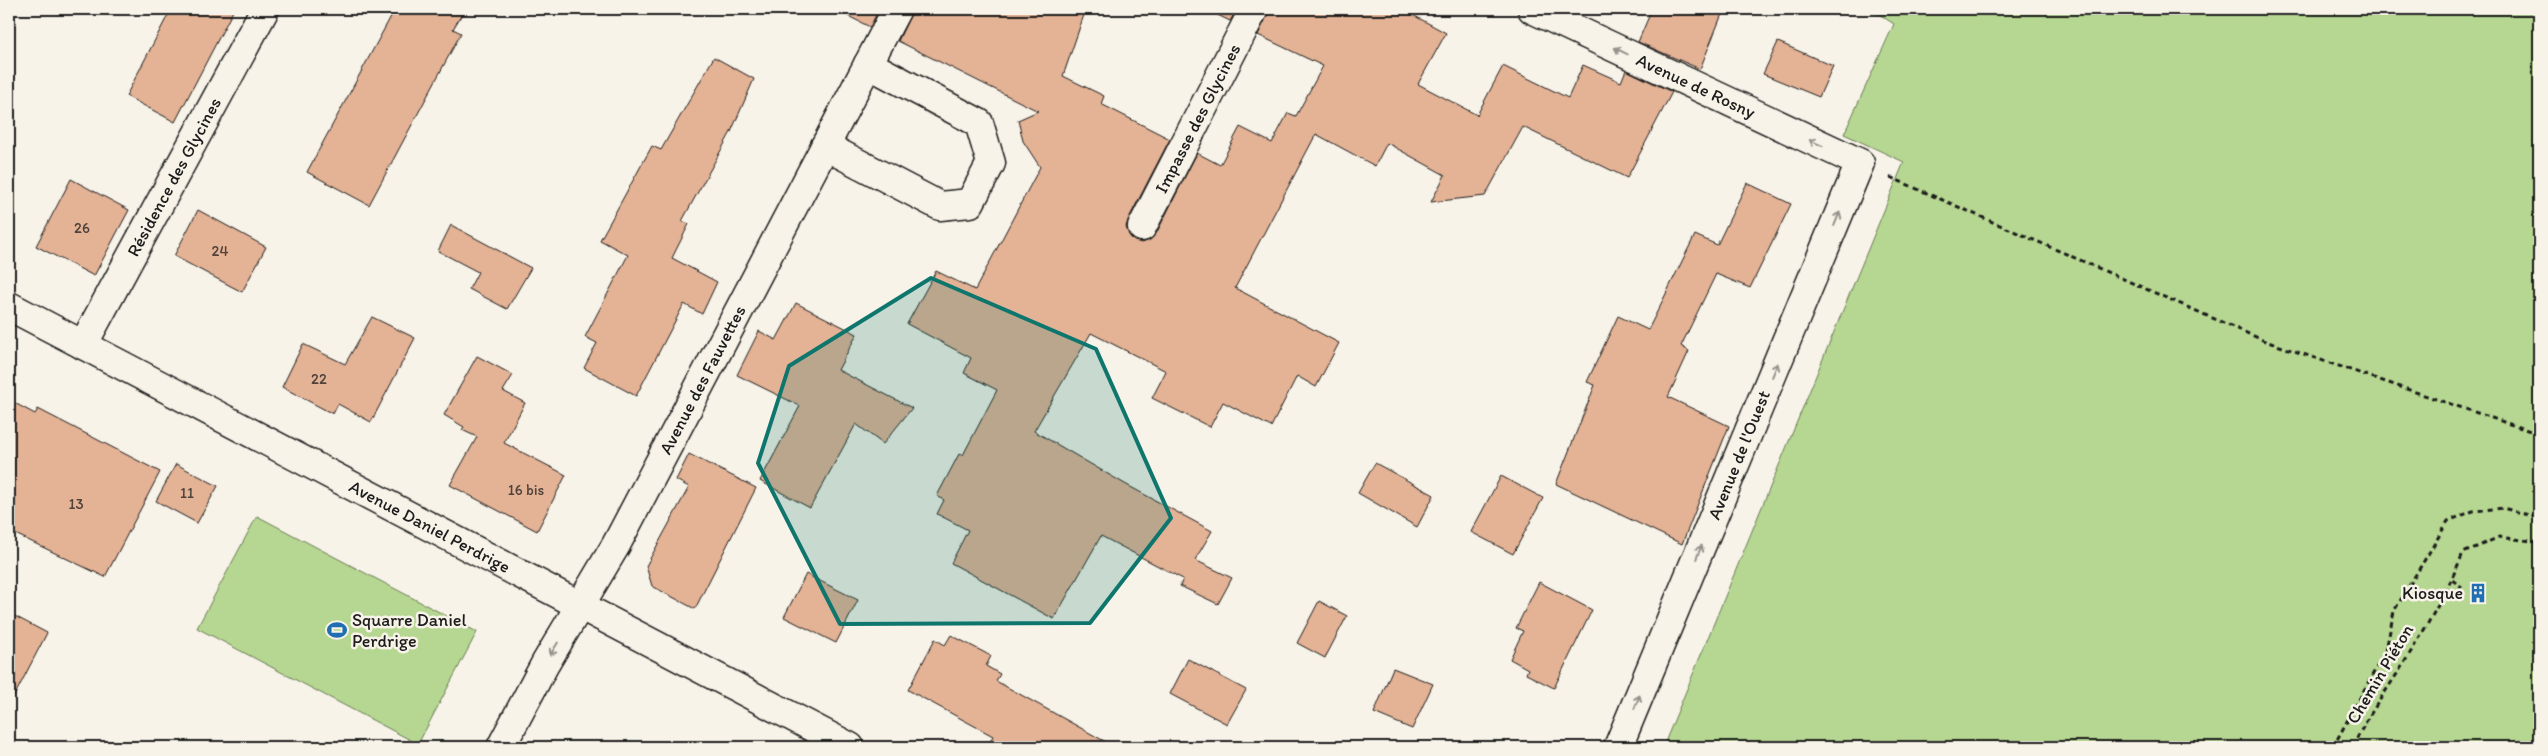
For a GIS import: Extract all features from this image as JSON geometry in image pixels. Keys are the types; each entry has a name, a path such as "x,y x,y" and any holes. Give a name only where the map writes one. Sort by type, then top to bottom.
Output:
{"street":[{"name":"Résidence des Glycines","path":"83,345 265,9"},
{"name":"Avenue des Fauvettes","path":"501,747 545,664 616,544 897,9"},
{"name":"Impasse des Glycines","path":"1142,228 1254,9"},
{"name":"Avenue de Rosny","path":"1532,9 1860,164"},
{"path":"825,146 940,206 970,203 991,163 979,124 868,64"},
{"name":"Avenue de l'Ouest","path":"1618,747 1860,164"},
{"name":"Avenue Daniel Perdrige","path":"9,306 579,607 850,747"}],"path":[{"path":"1860,164 2265,341 2539,434"},
{"path":"2333,747 2386,650 2394,610 2448,521 2473,511 2503,508 2532,516 2539,516"},
{"name":"Chemin Piéton","path":"2353,747 2363,726 2407,658 2452,580 2463,553 2499,537 2539,542"},
{"path":"2452,580 2462,587"}],"highlighted area":[{"path":"931,278 1096,349 1171,518 1090,623 840,624 758,463 789,366"}],"green space":[{"path":"1871,9 2539,9 2539,747 1663,747 1904,162 1844,134 1894,24"},
{"name":"Squarre Daniel Perdrige","path":"257,516 477,632 418,744 197,628"}],"building":[{"path":"171,9 234,9 175,122 126,96"},
{"path":"395,9 465,9 453,29 461,33 369,205 307,172"},
{"path":"834,9 879,9 870,27"},
{"path":"913,9 1086,9 1063,76 1104,96 1101,104 1170,139 1126,227 1134,241 1142,243 1150,240 1156,234 1197,153 1220,165 1240,127 1272,143 1288,113 1296,116 1323,66 1258,35 1270,9 1402,9 1446,33 1418,84 1477,115 1503,66 1568,98 1583,65 1621,82 1626,70 1672,92 1627,178 1523,127 1485,196 1431,202 1445,175 1387,143 1375,166 1316,134 1235,288 1339,343 1316,387 1297,376 1271,427 1223,402 1210,427 1152,398 1166,371 1091,333 1034,431 1125,484 1212,531 1195,560 1232,578 1218,604 1180,586 1183,579 1101,536 1054,619 951,563 968,530 937,514 944,500 937,496 959,454 963,455 997,390 964,373 971,358 907,324 936,271 975,290 1040,167 1023,141 1018,120 1038,111 898,41"},
{"path":"1205,9 1237,9 1230,21"},
{"path":"1652,9 1724,9 1700,69 1638,42"},
{"path":"1778,42 1833,66 1819,97 1763,74"},
{"path":"714,57 754,79 731,132 682,221 689,224 672,258 717,282 702,314 684,304 636,396 584,368 597,343 585,337 628,255 600,240 652,146 661,150"},
{"path":"71,179 129,210 94,276 36,246"},
{"path":"1747,183 1791,204 1750,288 1716,274 1681,346 1689,351 1668,397 1729,426 1682,544 1556,484 1595,385 1587,382 1618,316 1648,330 1695,235 1717,245"},
{"path":"198,210 266,247 242,292 174,256"},
{"path":"451,225 531,268 507,309 469,289 478,272 438,251"},
{"path":"796,303 857,334 838,370 912,408 883,444 856,424 810,508 760,481 800,406 737,375 759,331 776,340"},
{"path":"372,317 415,338 371,422 338,404 333,414 282,387 303,344 345,364"},
{"path":"477,356 513,375 503,391 525,403 504,443 566,475 537,531 450,485 477,437 462,430 464,427 444,415"},
{"path":"9,400 35,414 38,409 160,472 105,577 9,531"},
{"path":"689,454 756,488 695,609 652,586 646,566 689,487 676,480"},
{"path":"1375,463 1434,495 1417,527 1358,493"},
{"path":"176,464 218,486 197,523 156,501"},
{"path":"1501,476 1543,498 1513,554 1471,532"},
{"path":"806,574 858,600 836,643 784,617"},
{"path":"1539,582 1592,610 1554,688 1526,674 1528,669 1510,659 1523,631 1516,628"},
{"path":"1319,601 1347,616 1325,658 1297,643"},
{"path":"9,613 47,633 9,706"},
{"path":"951,635 991,656 986,666 1000,674 996,681 1115,747 987,747 993,736 908,690 935,639 945,645"},
{"path":"1188,659 1246,690 1227,724 1170,694"},
{"path":"1393,668 1433,684 1412,729 1374,713"}],"place":[{"name":"Kiosque","path":"2478,593"},
{"name":"Squarre Daniel Perdrige","path":"337,630"}]}
